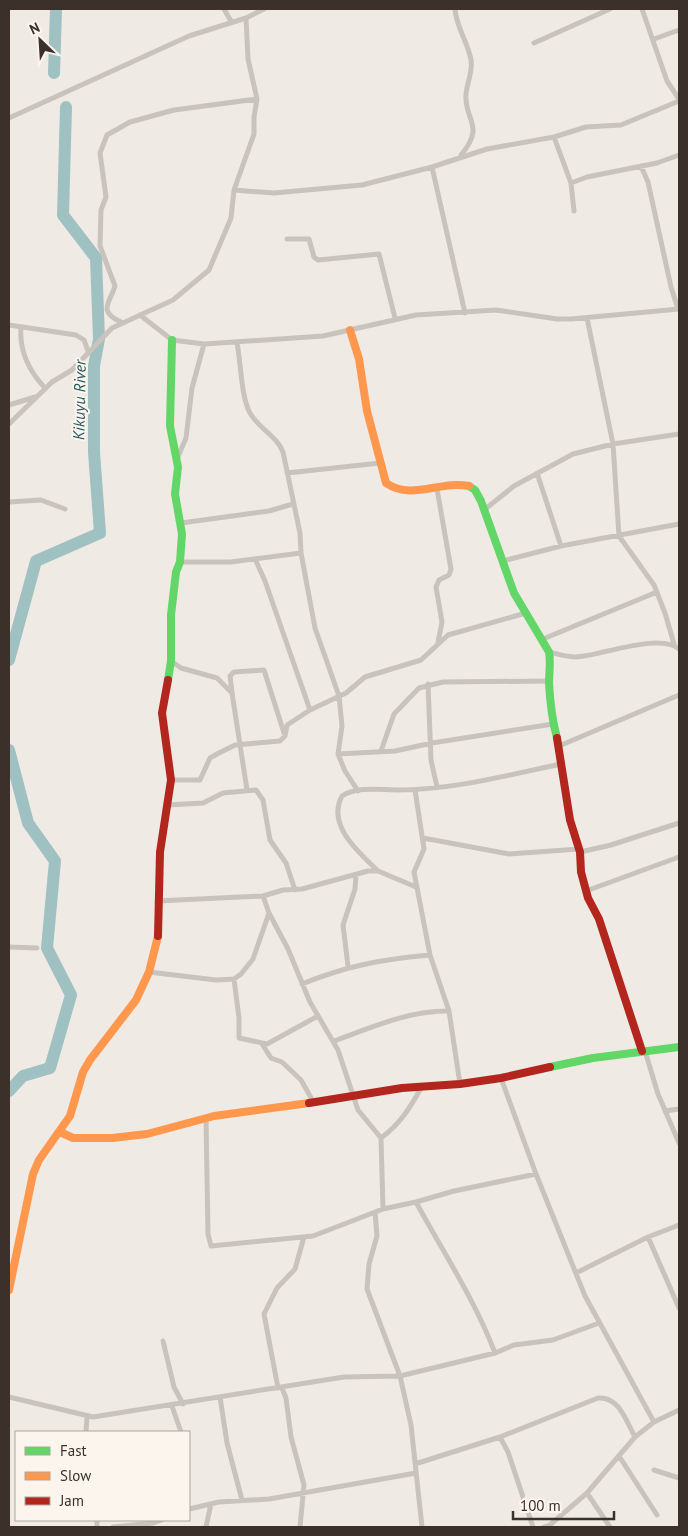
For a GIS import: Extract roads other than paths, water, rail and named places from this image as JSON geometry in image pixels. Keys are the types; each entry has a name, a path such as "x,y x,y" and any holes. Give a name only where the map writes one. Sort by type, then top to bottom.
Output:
{"street":[{"path":"224,9 230,21"},
{"path":"9,118 190,36 230,21 246,18 264,9"},
{"path":"455,9 455,16 471,58 472,69 466,96 472,119 473,136 460,156"},
{"path":"534,43 610,9"},
{"path":"234,190 274,193 362,185 432,166 460,156 554,137 586,127 621,125 679,100 667,81 642,9"},
{"path":"9,424 45,388 72,370 88,351 112,328 173,300 209,270 231,218 234,190 254,134 257,99 248,59 246,18"},
{"path":"654,39 679,30"},
{"path":"122,322 111,316 107,308 107,301 114,286 100,246 100,213 106,200 100,157 103,140 106,135 130,122 174,110 257,99"},
{"path":"554,137 571,183 574,211"},
{"path":"571,183 587,177 642,166 679,155"},
{"path":"432,166 465,313"},
{"path":"140,315 172,340 204,344 310,337 350,330 395,318 496,310 557,319 588,318 679,309 671,288 648,182 642,166"},
{"path":"287,239 309,239 314,257 318,260 379,254 395,318"},
{"path":"588,318 613,444 619,536 657,592 674,644 679,649"},
{"path":"9,325 76,335 84,340 88,351"},
{"path":"21,326 22,349 33,376 45,388"},
{"path":"350,330 359,359 367,411 386,483 391,489 399,491 437,489 462,485 469,486 478,495 509,582 549,652 551,663 549,680 553,724 559,746 570,820 579,850 581,872 586,891 599,919 665,1111 679,1142"},
{"path":"9,1290 33,1174 39,1160 70,1116 83,1072 90,1060 130,1009 149,972 158,935 157,901 160,852 171,780 165,748 162,713 171,661 171,615 176,572 180,562 181,523 175,494 177,458 170,426 170,351 172,340"},
{"path":"237,343 246,403 251,414 280,443 300,533 300,553 315,628 339,696 342,721 338,754 345,771 358,791"},
{"path":"177,458 186,438 192,388 204,344"},
{"path":"9,405 36,397"},
{"path":"484,510 514,486 573,454 613,444 679,434"},
{"path":"287,473 380,463"},
{"path":"537,473 560,546"},
{"path":"437,489 451,569 449,575 439,580 436,587 442,622 438,642"},
{"path":"9,502 41,500 64,509"},
{"path":"181,523 269,511 293,504"},
{"path":"503,561 560,546 679,524"},
{"path":"180,562 255,559 286,553 300,553"},
{"path":"255,559 267,587 310,710"},
{"path":"543,639 657,592"},
{"path":"171,780 200,780 210,758 240,745 280,741 285,736 287,725 310,710 339,696 365,677 421,660 438,642 448,635 526,613"},
{"path":"549,652 574,657 625,646 674,644"},
{"path":"171,661 182,668 217,678 232,694"},
{"path":"247,790 230,676 234,672 264,670 285,736"},
{"path":"381,751 394,714 419,688 428,684 549,680"},
{"path":"428,684 432,742 431,760 437,787"},
{"path":"559,746 679,695"},
{"path":"338,754 394,752 432,742 553,724"},
{"path":"378,871 348,840 342,831 338,808 340,800 347,793 358,791 415,790 561,764"},
{"path":"168,805 203,803 223,793 256,790 263,800 267,833 286,864 294,890"},
{"path":"415,790 423,838 423,855 414,869 416,887 430,955 449,1011 460,1084"},
{"path":"423,838 509,854 579,850 611,845 679,823"},
{"path":"586,891 679,857"},
{"path":"157,901 264,896 368,871 378,871 416,887"},
{"path":"348,966 342,925 355,889 356,875"},
{"path":"264,896 268,913 288,949 302,984 318,1016 334,1041 351,1096 360,1114 381,1138 382,1209"},
{"path":"149,972 216,980 234,979 241,974 253,959 268,913"},
{"path":"9,947 37,948"},
{"path":"302,984 348,966 383,959 430,955"},
{"path":"234,979 240,1018 239,1038 262,1044 273,1041 318,1016"},
{"path":"334,1041 405,1017 430,1012 449,1011"},
{"path":"262,1044 271,1058 282,1062 301,1080 314,1103"},
{"path":"60,1132 74,1138 112,1138 155,1132 206,1119 402,1088 422,1088 501,1078 593,1058 679,1047"},
{"path":"501,1078 536,1174 576,1273 599,1324 654,1422"},
{"path":"381,1138 396,1127 422,1088"},
{"path":"665,1111 679,1109"},
{"path":"206,1119 208,1234 211,1246 313,1236 382,1209 454,1191 536,1174"},
{"path":"416,1202 448,1262 474,1305 495,1353"},
{"path":"375,1212 377,1236 369,1264 368,1289 400,1376 411,1425 422,1527"},
{"path":"576,1273 648,1237 679,1226"},
{"path":"300,1527 305,1493 264,1314 277,1288 295,1269 304,1237"},
{"path":"648,1237 679,1308"},
{"path":"9,1397 87,1417 172,1406 344,1377 400,1376 495,1353 514,1345 553,1340 599,1324"},
{"path":"163,1341 174,1387 182,1404"},
{"path":"220,1397 227,1443 242,1500"},
{"path":"415,1464 500,1437 560,1412 604,1398 615,1404 635,1437"},
{"path":"172,1406 181,1431"},
{"path":"544,1527 550,1525 587,1494 635,1437 654,1422 679,1410"},
{"path":"86,1431 87,1417"},
{"path":"500,1437 508,1452 533,1527"},
{"path":"619,1456 657,1515"},
{"path":"654,1470 679,1478"},
{"path":"190,1509 242,1500 268,1499 416,1473"},
{"path":"587,1494 610,1527"},
{"path":"206,1527 211,1504"},
{"path":"112,1527 159,1521"}],"waterway":[{"name":"Kikuyu River","path":"54,73 56,9"},
{"name":"Kikuyu River","path":"9,660 36,561 100,533 94,452 94,366 99,339 96,258 63,215 66,107"},
{"name":"Kikuyu River","path":"9,750 28,823 55,861 47,948 71,995 50,1068 23,1076 9,1091"}]}
